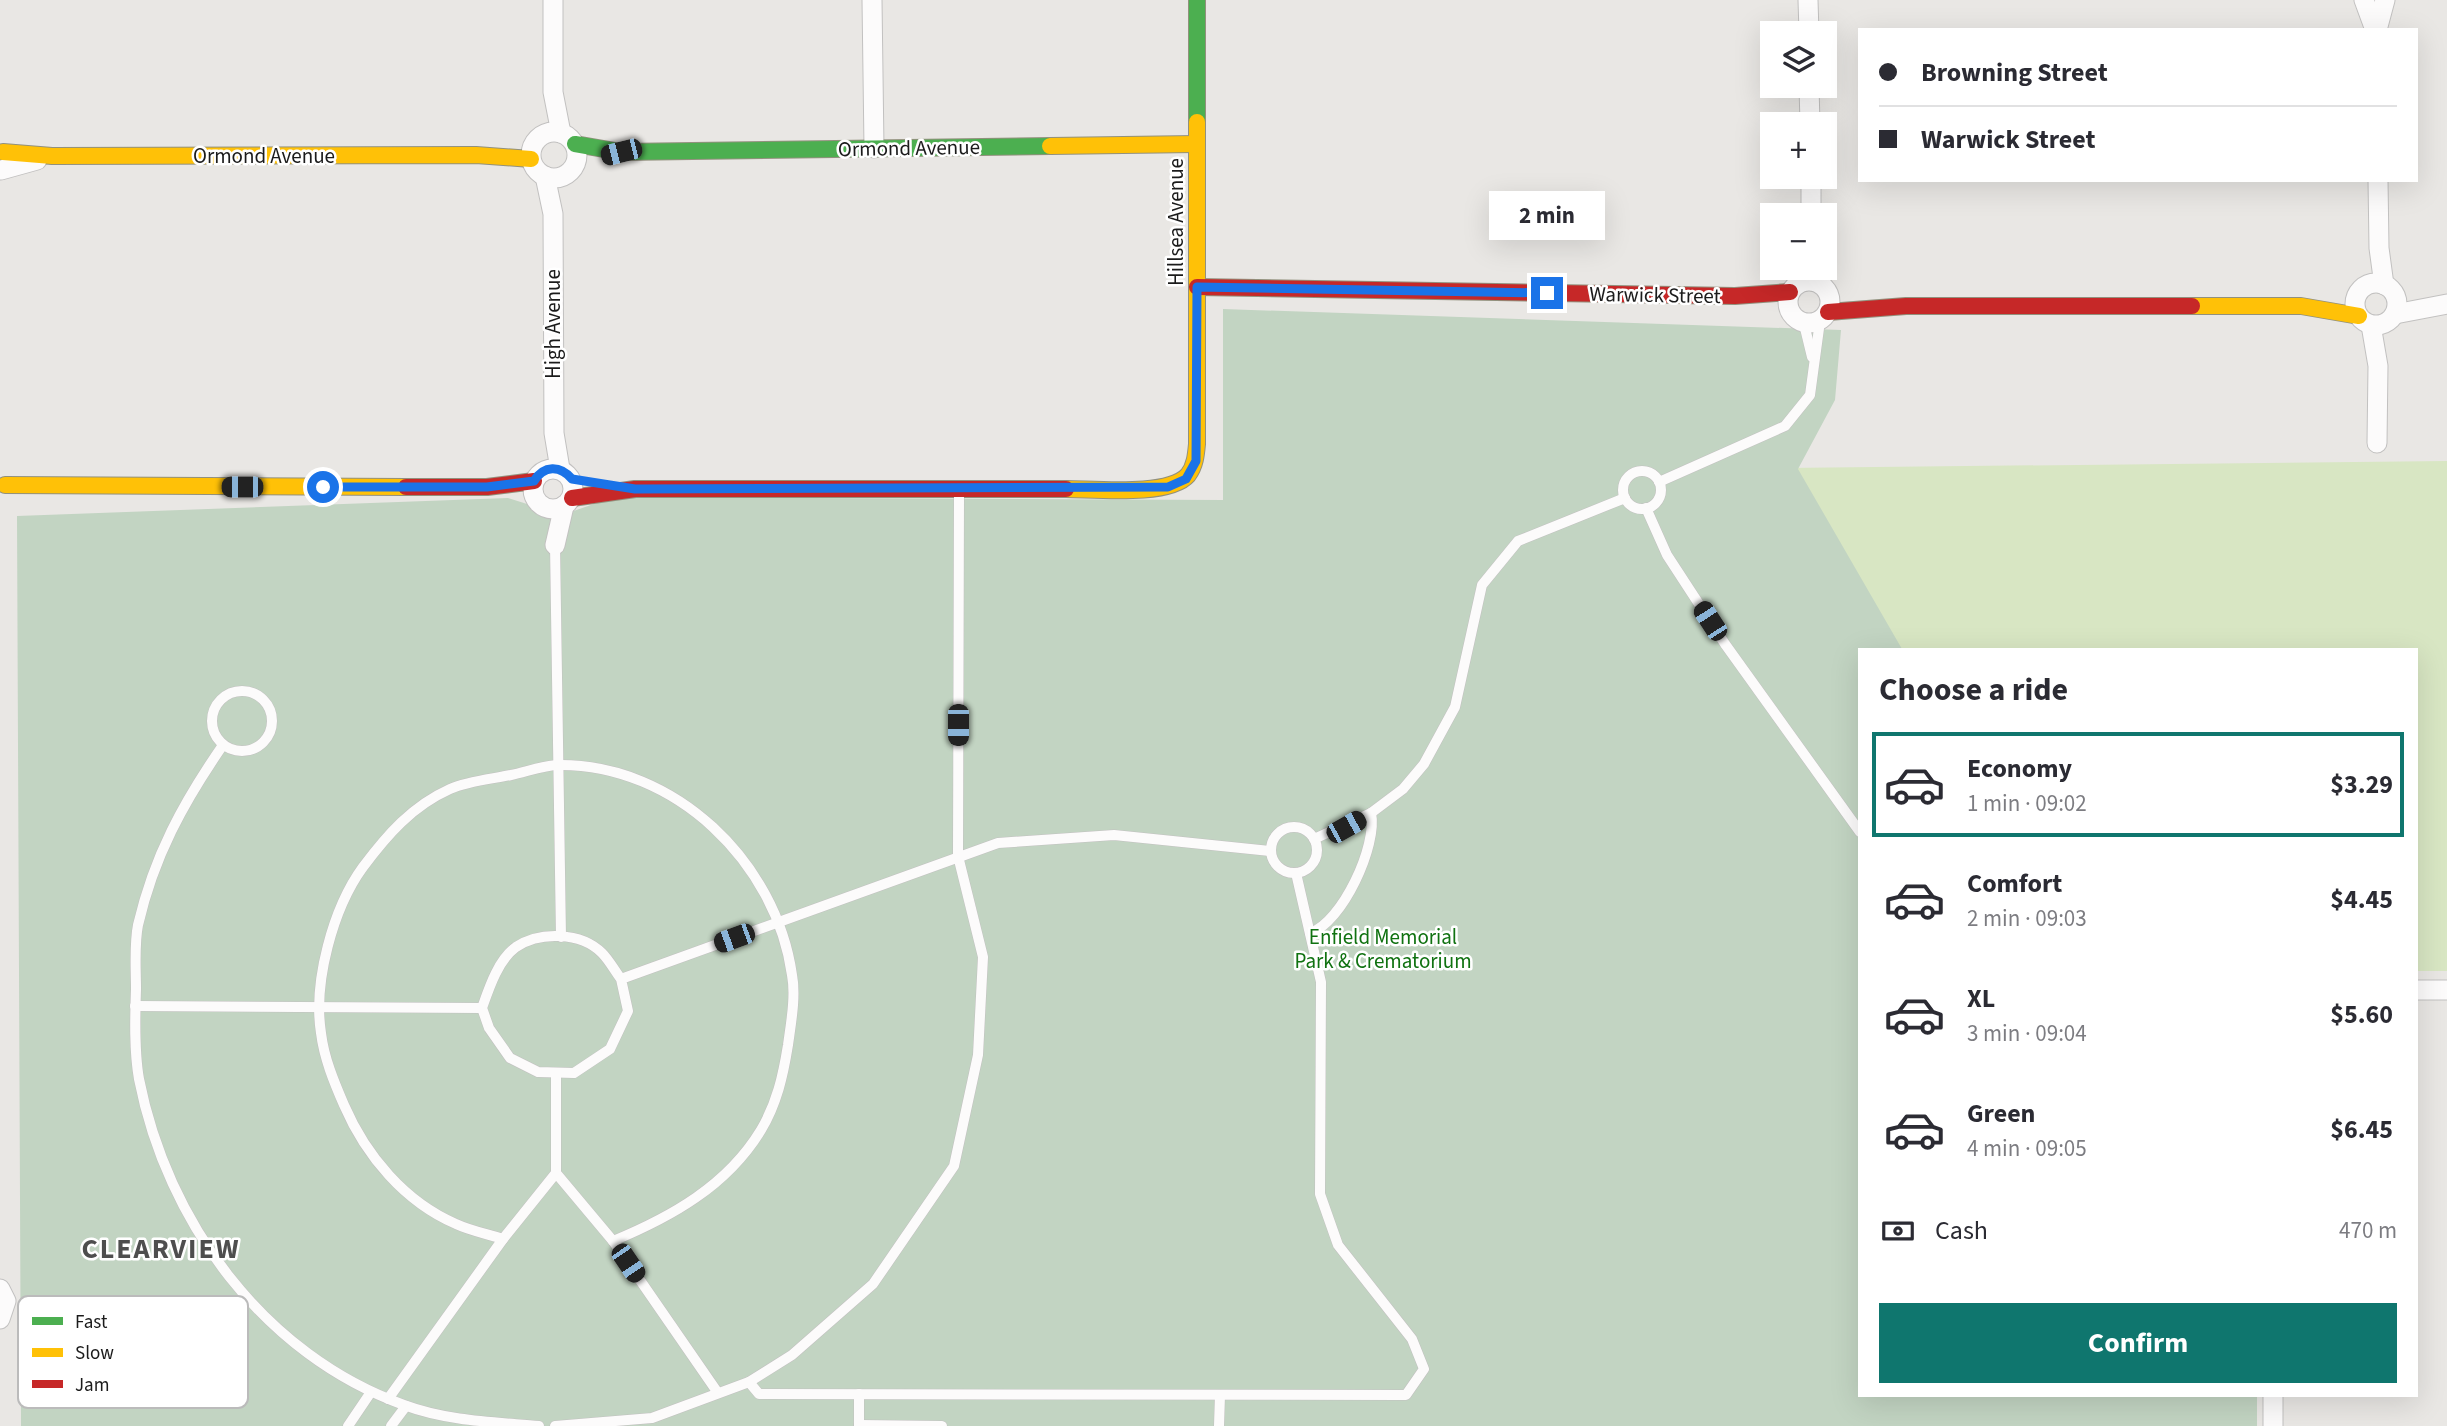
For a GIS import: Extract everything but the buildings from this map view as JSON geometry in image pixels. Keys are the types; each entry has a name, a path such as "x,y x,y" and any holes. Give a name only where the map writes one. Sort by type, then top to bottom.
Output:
{"street":[{"name":"High Avenue","path":"553,0 555,545"},
{"path":"872,0 874,148"},
{"name":"Hillsea Avenue","path":"635,489 1168,487 1186,479 1196,461 1197,444 1196,0"},
{"path":"1808,0 1809,21"},
{"path":"2375,28 2367,0 2383,0 2376,28"},
{"name":"Ormond Avenue","path":"1,159 52,156 476,155 1196,144"},
{"path":"2377,443 2378,182"},
{"path":"1821,314 1823,286 1803,283 1791,314 1821,314 1906,306 2443,304"},
{"name":"Warwick Street","path":"1197,287 1735,296 1803,283"},
{"path":"2,490 487,487 635,489"},
{"path":"2418,990 2447,990"},
{"path":"0,1289 6,1301 0,1319"},
{"path":"2273,1397 2273,1426"}],"lane":[{"path":"1659,482 1785,426 1810,395 1821,314"},
{"path":"1813,361 1821,314"},
{"path":"1649,472 1659,482 1659,499 1646,509 1634,507 1625,498 1625,483 1634,473 1649,472"},
{"path":"555,1426 652,1418 749,1381 792,1355 873,1284 954,1166 978,1055 983,957 958,856 959,489"},
{"path":"1314,839 1371,813 1403,789 1424,764 1455,707 1482,585 1518,541 1625,498"},
{"path":"1646,509 1667,555 1725,644 1858,829"},
{"path":"555,545 561,937"},
{"path":"233,692 254,693 263,699 272,718 267,737 251,749 232,749 223,745 212,726 216,705 233,692"},
{"path":"223,745 185,800 162,848 137,928 135,1006 139,1078 162,1155 208,1252 245,1296"},
{"path":"503,1239 456,1224 411,1198 375,1160 350,1119 330,1072 320,1032 319,1007 328,939 353,880 395,825 451,789 557,765 607,770 669,792 722,835 755,877 779,922 793,978 782,1085 760,1131 732,1167 691,1204 653,1225 613,1241"},
{"path":"1310,933 1325,927 1368,855 1374,832 1371,813"},
{"path":"1287,827 1303,829 1314,839 1317,850 1307,869 1296,873 1286,872 1276,866 1270,851 1275,836 1287,827"},
{"path":"621,979 998,843 1114,835 1270,851"},
{"path":"749,1381 759,1394 1406,1395 1424,1369 1412,1339 1338,1245 1321,1194 1321,982 1296,873"},
{"path":"547,936 561,937 578,939 601,952 621,979 628,1011 610,1049 574,1073 538,1072 510,1058 489,1028 482,1008 492,978 515,948 547,936"},
{"path":"135,1006 482,1008"},
{"path":"388,1399 503,1239 556,1173 556,1073"},
{"path":"556,1173 613,1241 718,1393"},
{"path":"248,1299 267,1322 371,1392 446,1418 539,1426"},
{"path":"348,1426 371,1392"},
{"path":"859,1394 859,1425 942,1426"},
{"path":"1219,1426 1220,1395"},
{"path":"391,1426 406,1406"}],"green space":[{"name":"Enfield Memorial Park & Crematorium","path":"1223,309 1841,330 1835,400 1798,469 1901,648 1858,648 1858,1397 2257,1397 2257,1426 21,1426 21,1408 248,1408 248,1296 20,1296 17,516 508,498 562,515 614,497 1223,500"},
{"path":"2447,461 2447,971 2418,971 2418,648 1890,648 1784,468"}],"traffic: fast":[{"path":"1197,0 1197,122"},
{"path":"575,144 621,152 1050,146"}],"traffic: slow":[{"path":"1066,489 1130,490 1165,486 1188,475 1194,464 1197,444 1197,122"},
{"path":"1050,146 1196,144"},
{"path":"3,152 52,156 476,155 531,159"},
{"path":"2192,306 2301,306 2359,316"},
{"path":"5,485 406,487"}],"traffic: jam":[{"path":"1197,287 1735,296 1790,292"},
{"path":"1828,312 1906,306 2192,306"},
{"path":"406,487 487,487 534,481"},
{"path":"572,498 635,489 1066,489"}],"district":[{"name":"CLEARVIEW","path":"161,1248"}],"route":[{"path":"323,487 487,487 534,481 544,470 552,468 560,469 572,479 635,489 1168,487 1186,479 1196,461 1197,287 1547,293"}]}
